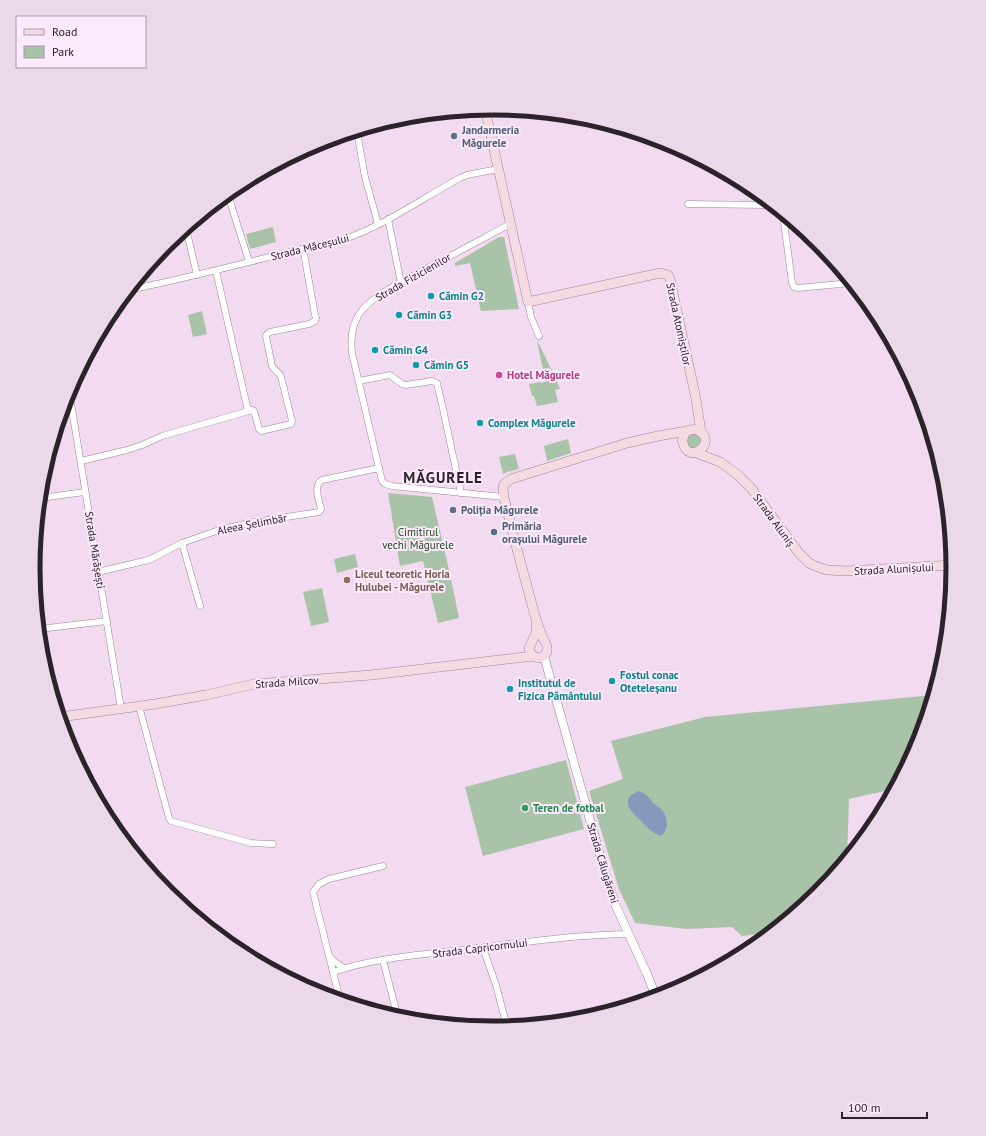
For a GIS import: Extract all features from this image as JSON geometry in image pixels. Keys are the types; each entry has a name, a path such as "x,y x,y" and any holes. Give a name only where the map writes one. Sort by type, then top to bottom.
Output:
{"main road":[{"path":"486,115 528,302"},
{"name":"Strada Atomiștilor","path":"528,302 660,273 668,275 672,287 700,420 694,431"},
{"path":"536,619 536,628 532,648 538,658 544,656 548,647 536,619 504,497 503,488 505,482 627,443 658,436 694,431 704,435 704,446 701,450 694,452 688,451 684,447 683,437 694,431"},
{"path":"658,436 683,444"},
{"name":"Strada Aluniș","path":"705,441 708,450 715,460"},
{"name":"Strada Aluniș","path":"694,452 715,460 745,481 793,546 809,563 821,569 836,571"},
{"name":"Strada Alunișului","path":"836,571 946,566"},
{"path":"532,648 539,639 545,641"},
{"name":"Strada Milcov","path":"65,716 206,695 254,684 370,675 516,657 532,648"}],"street":[{"path":"359,135 365,177 378,224"},
{"name":"Strada Măceșului","path":"137,288 216,271 249,261 342,240 388,219 460,178 467,175 498,169"},
{"path":"230,200 249,261"},
{"path":"688,204 764,205"},
{"path":"388,219 401,283"},
{"path":"784,221 792,283 794,287 798,288 845,284"},
{"name":"Strada Fizicienilor","path":"504,497 388,485 382,481 351,346 353,327 356,320 364,308 373,300 401,283 510,224"},
{"path":"187,234 197,275"},
{"path":"81,461 127,450 162,436 252,410 254,411 259,429 261,431 292,423 280,374 272,366 266,336 270,332 309,324 314,322 316,318 303,248"},
{"path":"216,271 248,411"},
{"path":"528,302 531,317 539,336"},
{"path":"359,381 390,375 402,384 406,385 432,381 437,383 444,409 461,493"},
{"name":"Strada Mărășești","path":"71,403 121,709"},
{"name":"Aleea Șelimbăr","path":"98,572 144,561 182,543 219,530 254,522 319,512 321,509 317,485 319,481 379,468"},
{"path":"46,497 85,492"},
{"path":"182,543 200,606"},
{"path":"44,627 106,621"},
{"name":"Strada Călugăreni","path":"544,656 606,877 615,904 654,992"},
{"path":"139,706 171,821 251,843 273,844"},
{"path":"338,994 313,892 319,884 329,879 383,866"},
{"name":"Strada Capricornului","path":"333,972 350,966 383,960 579,936 628,934"},
{"path":"483,948 496,985 505,1021"},
{"path":"330,957 344,968"},
{"path":"383,960 396,1010"}],"green space":[{"path":"273,227 276,242 250,249 246,234"},
{"path":"499,237 504,237 519,309 481,311 470,263 455,266 455,263"},
{"path":"202,311 207,334 193,337 188,315"},
{"path":"537,342 553,373 547,375 546,373 544,374"},
{"path":"555,378 560,389 555,390 558,402 537,406 534,396 532,396 529,384 541,383 548,381 548,379"},
{"path":"694,434 699,436 701,441 699,446 694,448 689,446 687,441 689,436"},
{"path":"568,439 571,453 547,461 544,446"},
{"path":"515,454 519,469 503,474 499,457"},
{"name":"Cimitirul vechi Măgurele","path":"388,493 432,497 459,618 438,623 423,561 400,566"},
{"path":"355,554 358,567 337,573 334,559"},
{"path":"322,588 329,622 311,626 303,592"},
{"path":"928,696 912,741 887,790 849,799 847,850 834,867 792,909 760,933 742,936 732,927 687,929 635,923 619,889 589,791 623,779 611,741 705,717"},
{"name":"Teren de fotbal","path":"566,760 584,829 483,856 465,787"}],"water":[{"path":"639,791 646,795 666,816 666,827 661,836 650,830 633,813 628,805 629,797"}],"place":[{"name":"Jandarmeria Măgurele","path":"454,136"},
{"name":"Cămin G2","path":"431,296"},
{"name":"Cămin G3","path":"399,315"},
{"name":"Cămin G4","path":"375,350"},
{"name":"Cămin G5","path":"416,365"},
{"name":"Hotel Măgurele","path":"499,375"},
{"name":"Complex Măgurele","path":"480,423"},
{"name":"Poliția Măgurele","path":"453,510"},
{"name":"Primăria orașului Măgurele","path":"494,532"},
{"name":"Liceul teoretic Horia Hulubei - Măgurele","path":"347,580"},
{"name":"Fostul conac Oteteleșanu","path":"612,681"},
{"name":"Institutul de Fizica Pământului","path":"510,689"},
{"name":"Teren de fotbal","path":"525,808"}],"district":[{"name":"MĂGURELE","path":"443,477"}]}
